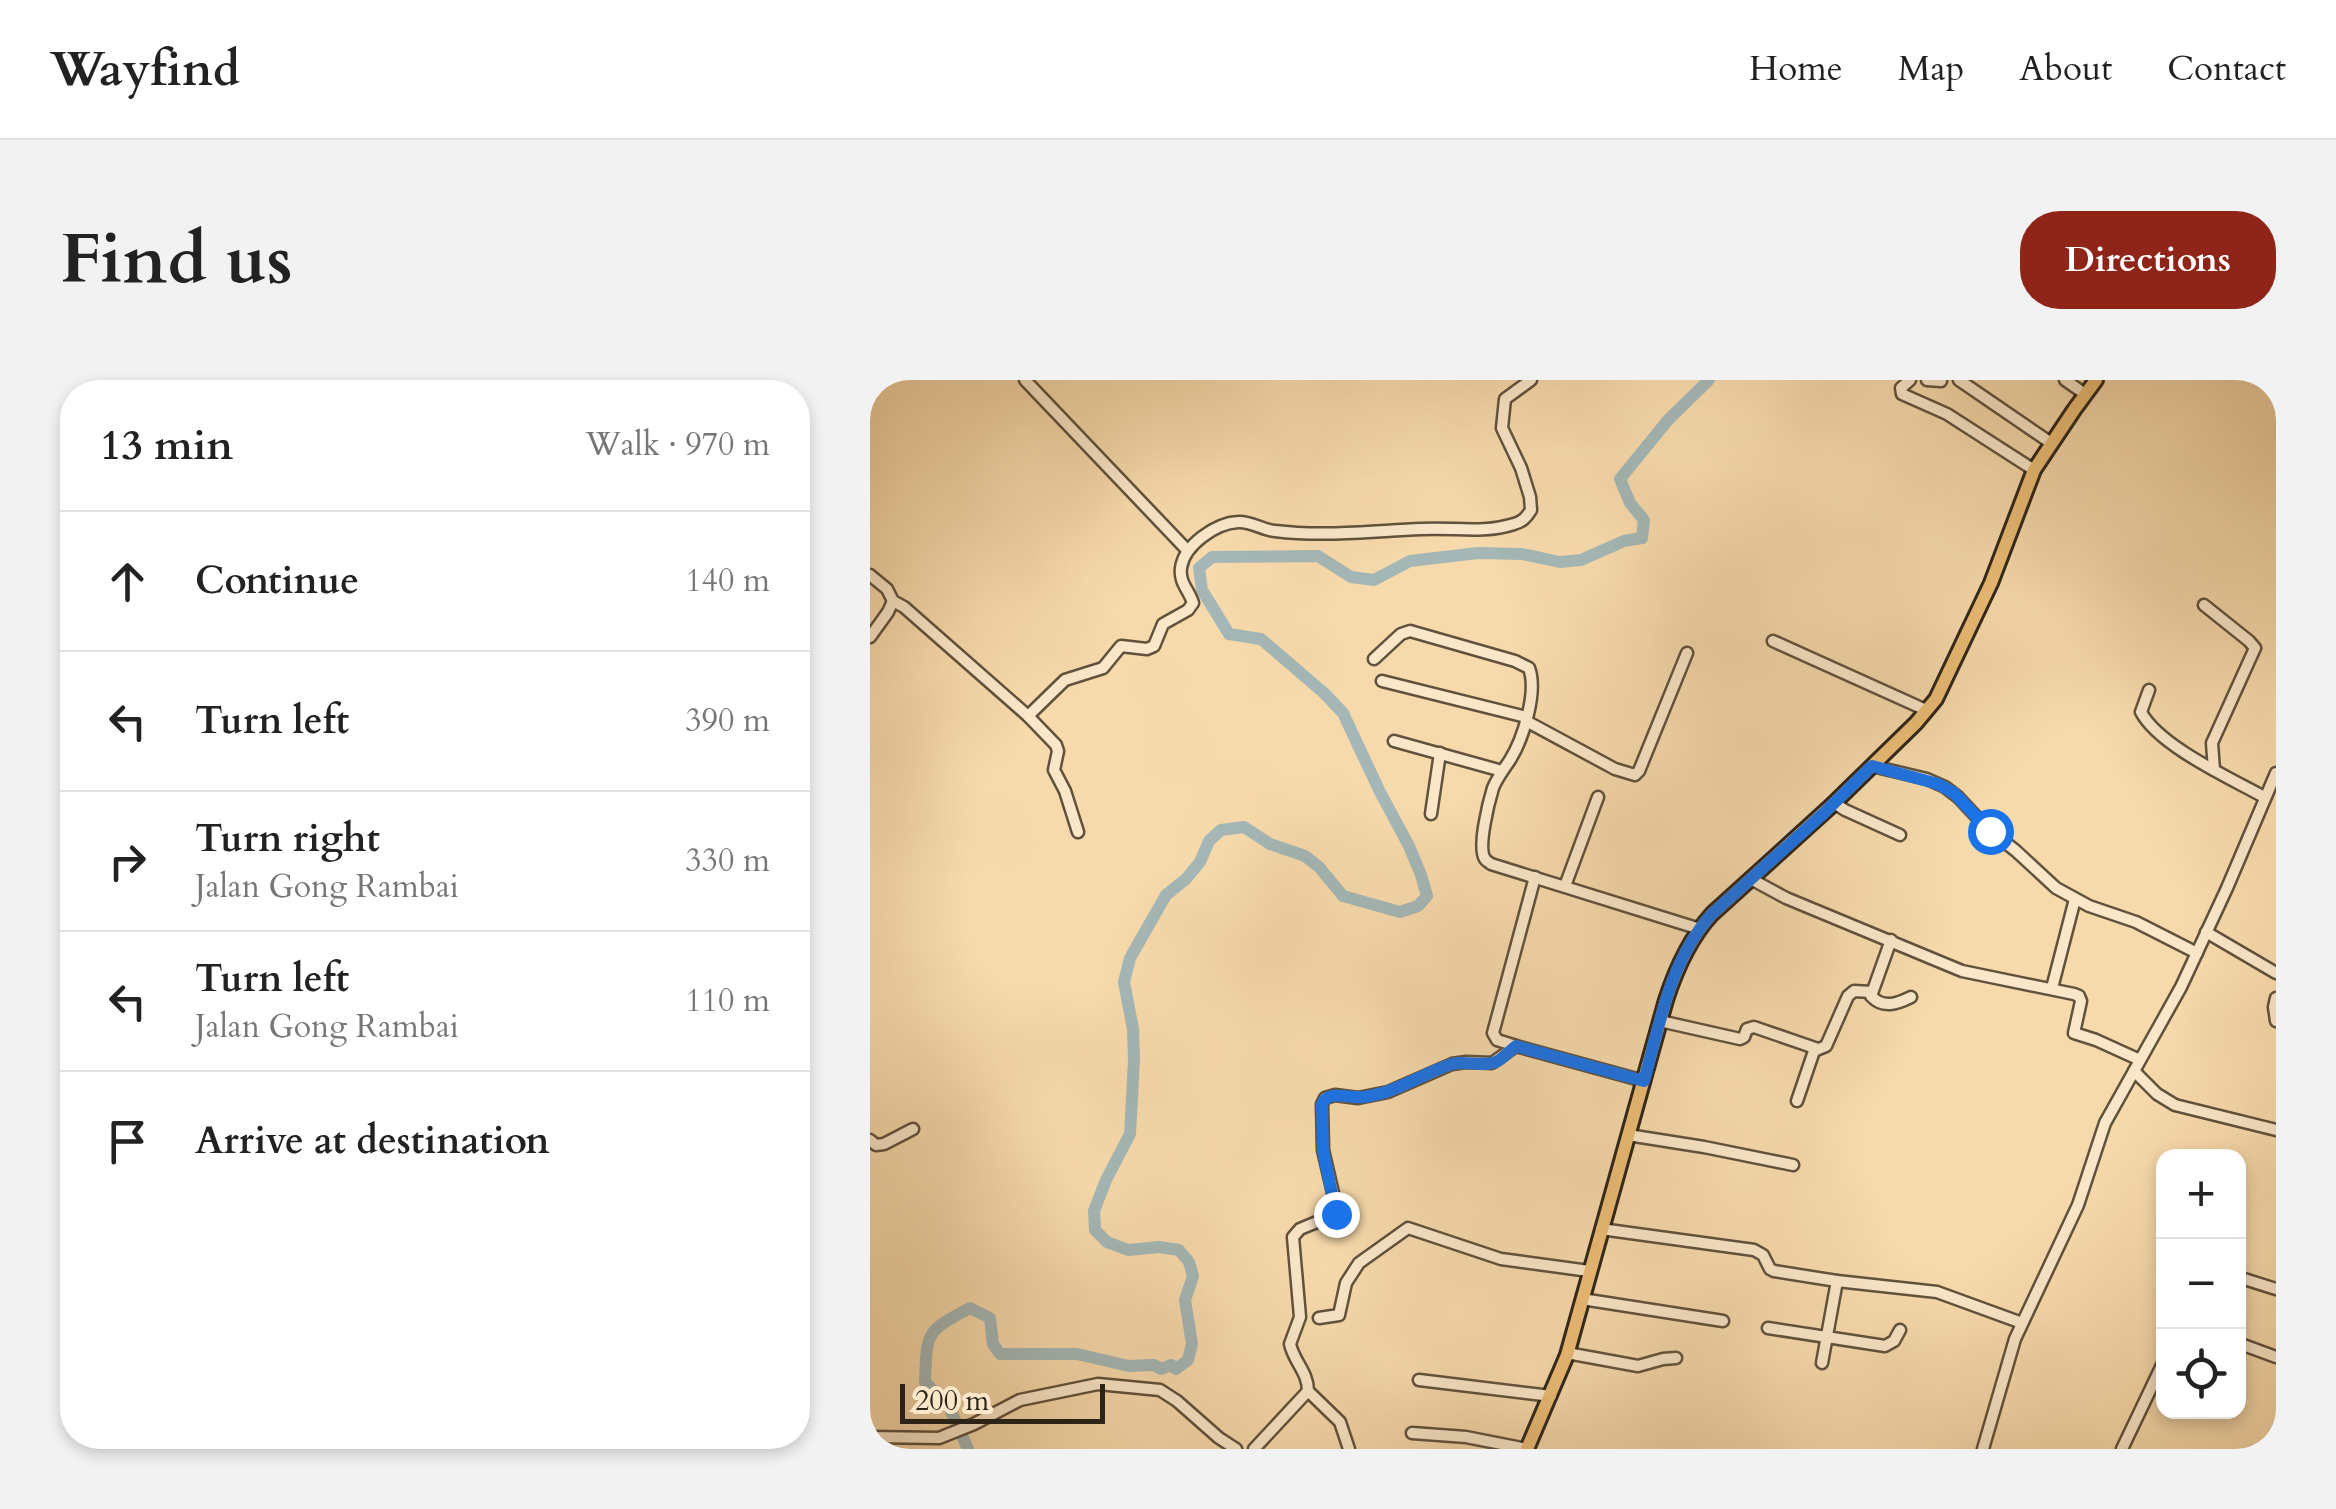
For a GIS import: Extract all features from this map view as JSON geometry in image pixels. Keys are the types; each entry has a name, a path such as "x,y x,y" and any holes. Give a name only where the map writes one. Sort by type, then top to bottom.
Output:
{"main road":[{"path":"1527,1449 1568,1353 1678,966 1712,914 1872,766 1940,691 1979,609 2034,470 2096,380"}],"street":[{"path":"1025,380 1187,550"},
{"path":"1028,716 1064,680 1103,668 1121,646 1147,650 1154,646 1163,624 1193,603 1181,577 1187,550 1232,522 1274,532 1348,534 1424,528 1478,530 1516,524 1526,518 1531,510 1530,496 1502,425 1505,398 1531,380"},
{"path":"1910,380 1901,388 1902,394 1960,421 2034,470"},
{"path":"1927,380 1941,381"},
{"path":"1959,380 2051,443"},
{"path":"2065,380 2086,394"},
{"path":"870,575 887,589 893,601 1028,716 1058,748 1054,770 1078,832"},
{"path":"870,637 893,601"},
{"path":"2204,605 2255,648 2212,743 2214,770"},
{"path":"1374,659 1401,634 1410,631 1524,664 1532,672 1524,730 1489,804 1482,854 1485,860 1700,928"},
{"path":"1773,641 1926,710"},
{"path":"1382,681 1526,719 1615,769 1635,775 1640,771 1687,653"},
{"path":"2149,690 2141,712 2147,722 2193,759 2269,796"},
{"path":"1394,741 1502,770"},
{"path":"1431,814 1440,753"},
{"path":"1872,766 1926,779 1949,790 2040,875 2075,899 2136,922 2197,953"},
{"path":"1985,1448 2005,1370 2022,1324 2078,1205 2105,1123 2175,999 2276,773"},
{"path":"1565,886 1598,797"},
{"path":"1834,803 1900,834"},
{"path":"1535,877 1493,1033 1497,1040 1644,1081"},
{"path":"1751,878 1778,894 1972,974 2074,994 2081,998 2074,1034 2096,1040 2137,1065 2156,1094 2175,1106 2276,1130"},
{"path":"2052,988 2075,899"},
{"path":"2206,932 2276,972"},
{"path":"1891,940 1872,992 1874,1000 1896,1004 1910,997"},
{"path":"1797,1101 1814,1051 1826,1046 1850,992 1872,992"},
{"path":"2276,998 2276,1020"},
{"path":"1660,1021 1740,1039 1754,1027 1818,1048"},
{"path":"1349,1449 1340,1422 1308,1391 1306,1376 1290,1344 1300,1317 1293,1236 1337,1210 1323,1150 1322,1100 1329,1095 1358,1098 1388,1092 1452,1064 1492,1063 1516,1046"},
{"path":"870,1140 879,1146 914,1129"},
{"path":"1628,1136 1793,1165"},
{"path":"1319,1318 1339,1315 1346,1282 1358,1262 1408,1228 1501,1259 1590,1271"},
{"path":"1601,1228 1754,1250 1763,1255 1770,1269 1937,1292 2022,1324"},
{"path":"2246,1279 2276,1289"},
{"path":"1822,1363 1837,1281"},
{"path":"1582,1299 1723,1321"},
{"path":"1768,1328 1885,1346 1894,1341 1900,1330"},
{"path":"2246,1346 2276,1357"},
{"path":"1568,1353 1638,1366 1676,1358"},
{"path":"2122,1449 2156,1378"},
{"path":"1419,1380 1551,1396"},
{"path":"870,1438 945,1436 1020,1400 1092,1384 1150,1387 1168,1394 1236,1449"},
{"path":"1254,1449 1308,1391"},
{"path":"1412,1433 1466,1436 1527,1449"}],"waterway":[{"path":"968,1449 949,1407 925,1382 931,1335 970,1308 990,1318 993,1344 1000,1354 1077,1354 1161,1369 1171,1365 1176,1369 1188,1360 1192,1344 1185,1300 1193,1276 1189,1262 1179,1250 1128,1250 1107,1242 1095,1230 1094,1211 1130,1134 1133,1029 1124,982 1130,958 1166,895 1200,862 1209,841 1221,830 1244,827 1270,844 1305,856 1343,896 1400,912 1418,906 1427,896 1409,846 1343,713 1261,639 1229,634 1202,590 1199,568 1212,557 1318,556 1351,577 1374,580 1410,561 1478,553 1522,554 1560,562 1581,560 1624,541 1642,538 1644,520 1630,503 1620,479 1668,420 1709,380"}],"route":[{"path":"1336,1214 1323,1150 1324,1098 1358,1098 1388,1092 1452,1064 1498,1061 1516,1046 1644,1081 1672,981 1700,928 1872,766 1938,784 1954,793 1990,831"}]}
